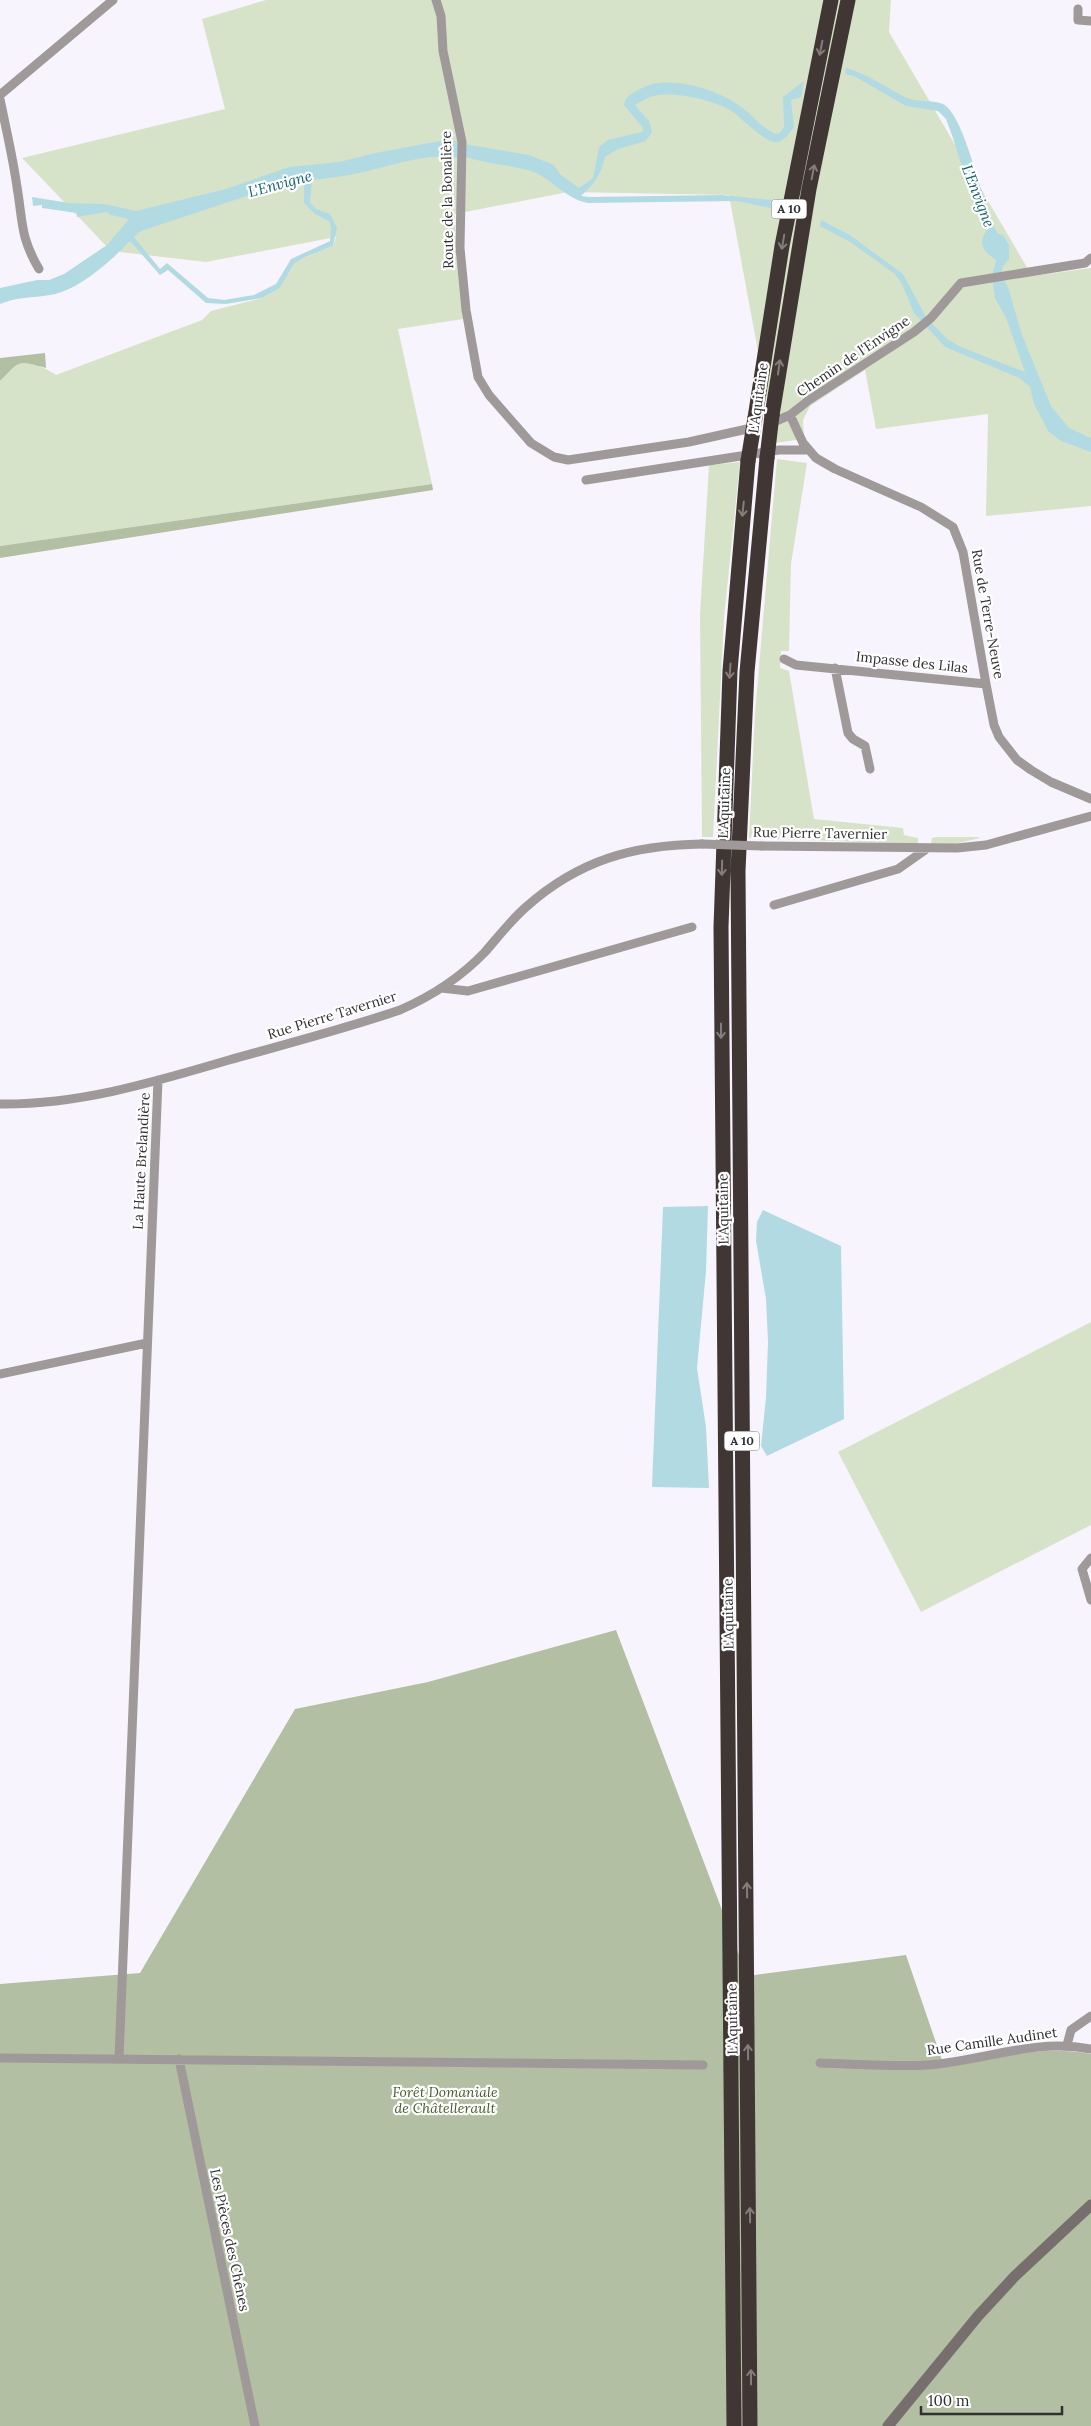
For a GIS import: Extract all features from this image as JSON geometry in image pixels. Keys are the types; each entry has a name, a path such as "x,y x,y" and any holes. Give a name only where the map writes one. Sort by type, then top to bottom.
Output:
{"highway":[{"name":"L'Aquitaine","path":"734,2426 721,927 730,671 748,461 788,216 831,0"},
{"name":"L'Aquitaine","path":"750,2426 738,871 747,672 772,415 809,189 848,0"}],"street":[{"path":"0,95 112,0"},
{"name":"Route de la Bonalière","path":"436,0 441,16 443,51 458,114 462,142 460,248 466,310 478,377 485,390 511,422 541,451 554,457 579,459 689,442 769,424 790,416"},
{"path":"1078,9 1078,20 1091,21"},
{"path":"0,100 17,187 21,224 29,251 39,269"},
{"name":"Chemin de l'Envigne","path":"790,416 809,400 921,327 961,283 1085,262 1091,258"},
{"name":"Rue de Terre-Neuve","path":"790,416 808,450 834,469 921,507 953,527 963,552 994,725 1007,749 1017,760 1044,778 1091,799"},
{"path":"586,480 779,450 808,450"},
{"name":"Impasse des Lilas","path":"784,659 796,665 986,684"},
{"name":"Impasse des Lilas","path":"835,668 848,732 853,739 865,746 870,769"},
{"name":"Rue Pierre Tavernier","path":"158,1080 374,1018 415,1003 441,988 484,953 525,907 561,880 580,869 611,856 648,847 702,844 925,850 986,844 1091,816"},
{"path":"774,905 898,869 925,850"},
{"path":"441,988 468,991 692,927"},
{"name":"La Haute Brelandière","path":"0,1104 36,1104 77,1099 158,1080 119,2059"},
{"path":"0,1374 147,1342"},
{"path":"1091,1558 1082,1570 1091,1600"},
{"name":"Rue Camille Audinet","path":"820,2064 928,2065 1042,2045 1067,2045 1071,2030 1091,2016"},
{"path":"1067,2045 1091,2049"},
{"path":"0,2058 703,2065"},
{"name":"Les Pièces des Chênes","path":"179,2059 255,2426"},
{"path":"888,2426 984,2309 1015,2276 1091,2205"}],"green space":[{"path":"266,0 891,0 889,32 1032,276 1091,268 1091,506 986,516 988,414 876,429 865,370 810,406 803,420 804,439 775,443 729,195 568,192 455,214 456,256 463,319 398,329 432,484 0,546 0,381 12,366 19,363 30,363 56,375 202,320 211,311 262,298 280,288 294,264 305,257 333,246 336,237 206,262 111,251 22,158 225,109 202,19"},
{"path":"45,353 46,368 24,363 20,364 0,381 0,358"},
{"path":"777,459 807,463 791,564 789,651 781,651 780,668 789,671 814,819 903,828 904,835 918,838 918,844 749,838 755,713"},
{"path":"740,462 724,618 713,837 702,837 700,615 709,465"},
{"path":"432,484 433,490 0,558 0,546"},
{"path":"932,838 980,838 955,844 931,844"},
{"path":"1091,1322 1091,1525 921,1612 838,1452"},
{"name":"Forêt Domaniale de Châtellerault","path":"616,1630 747,1976 906,1955 944,2066 999,2056 1036,2052 1073,2051 1091,2054 1091,2426 0,2426 0,1984 140,1973 295,1709 428,1682"}],"water":[{"name":"L'Envigne","path":"846,68 869,77 909,99 943,104 951,112 966,143 992,221 998,234 1003,235 1009,245 1009,259 1002,268 1002,278 1008,287 1022,335 1051,406 1069,428 1091,438 1091,452 1061,441 1048,431 1034,404 1030,387 1019,378 945,347 914,313 902,284 895,274 850,242 820,226 821,220 850,235 903,274 926,317 947,339 961,347 1025,372 1006,318 995,298 992,275 996,260 983,247 982,239 987,230 976,213 946,119 938,111 906,106 854,76 845,74"},
{"path":"804,81 801,97 791,100 794,127 786,138 777,142 764,137 733,112 718,104 687,96 667,94 644,100 635,105 649,121 652,132 646,141 618,149 605,157 596,179 581,196 722,195 782,201 780,210 737,201 588,203 565,193 539,174 466,157 464,144 529,155 554,165 560,174 579,188 593,178 599,147 608,140 642,132 643,128 624,105 628,97 642,88 653,84 679,83 706,89 719,94 744,109 766,129 776,134 780,133 784,127 783,97"},
{"name":"L'Envigne","path":"440,141 457,141 461,158 433,157 407,161 354,174 312,180 310,202 316,209 330,214 337,228 333,246 305,257 294,264 280,288 262,298 226,304 206,303 168,270 160,275 130,241 104,266 72,288 50,295 19,299 0,304 0,288 37,280 49,280 64,274 107,245 129,219 106,212 77,217 77,213 42,208 42,205 33,206 32,197 69,203 105,204 136,211 226,189 289,167 339,162","holes":["304,182 304,203 315,214 329,221 331,228 330,241 291,259 276,284 254,295 224,300 208,298 167,263 160,269 134,237 141,231 256,193"]},
{"path":"708,1206 706,1271 697,1368 706,1427 709,1488 652,1487 663,1207"},
{"path":"763,1210 841,1246 844,1419 767,1456 761,1446 766,1397 768,1342 766,1299 756,1241 757,1222"}]}
